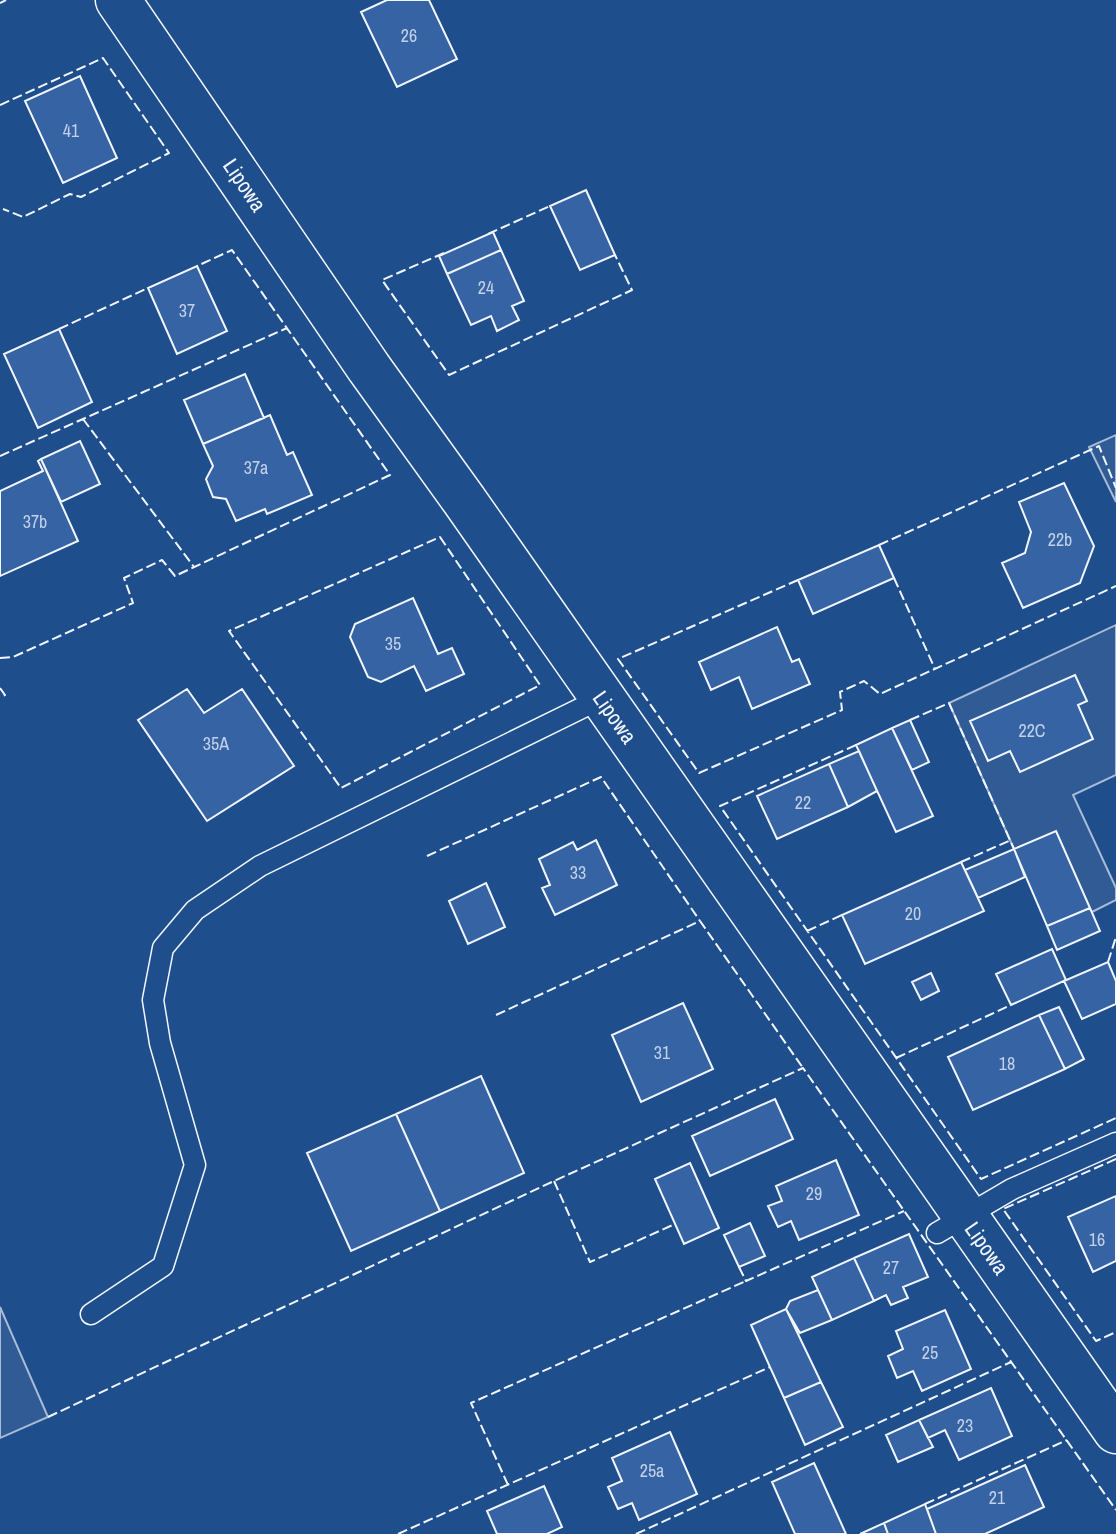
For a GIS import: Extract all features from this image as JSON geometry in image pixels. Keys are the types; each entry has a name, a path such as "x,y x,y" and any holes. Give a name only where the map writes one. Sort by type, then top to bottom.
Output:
{"street":[{"name":"Lipowa","path":"118,0 369,368 602,698 951,1224 1116,1431"}],"lane":[{"path":"91,1314 163,1266 195,1165 160,1043 153,1000 163,948 195,910 260,866 602,698"},
{"path":"951,1224 1012,1189 1116,1143"}],"shaded area":[{"path":"1116,435 1116,502 1089,447"},
{"path":"1116,625 1116,775 1073,795 1116,888 1116,900 1092,912 1014,849 949,703"},
{"path":"0,1307 48,1417 0,1438"}],"building":[{"path":"387,0 429,0 457,59 397,87 361,12"},
{"path":"80,76 117,158 63,183 25,101"},
{"path":"586,190 615,255 580,270 550,206"},
{"path":"493,232 501,250 447,274 439,256"},
{"path":"501,250 524,301 512,306 519,320 497,331 491,316 471,325 447,274"},
{"path":"197,266 227,331 177,354 148,288"},
{"path":"59,329 92,402 38,428 4,354"},
{"path":"245,374 264,418 203,444 184,400"},
{"path":"270,415 287,455 293,452 312,495 267,514 265,509 236,521 226,499 213,497 206,479 213,466 203,444"},
{"path":"80,441 100,484 61,502 41,459"},
{"path":"41,459 78,541 0,576 0,491 43,471 38,461"},
{"path":"1064,483 1094,546 1080,583 1023,608 1002,563 1025,553 1031,532 1019,502"},
{"path":"879,545 894,578 813,614 798,580"},
{"path":"413,598 438,654 452,648 464,674 426,691 414,666 381,682 368,677 350,637 355,624"},
{"path":"777,627 792,662 799,659 810,684 752,709 739,677 711,690 699,662"},
{"path":"1075,675 1087,701 1078,705 1093,739 1020,772 1010,751 988,761 970,721"},
{"path":"187,689 204,713 242,689 294,766 207,821 138,720"},
{"path":"910,720 929,762 912,770 892,728"},
{"path":"892,728 933,816 896,832 856,745"},
{"path":"859,751 877,791 848,807 829,764"},
{"path":"829,764 848,807 777,839 757,796"},
{"path":"1056,831 1090,908 1047,926 1014,849"},
{"path":"596,840 617,885 555,915 542,888 550,885 539,859 573,842 577,850"},
{"path":"1014,849 1025,877 978,898 965,870"},
{"path":"961,862 984,911 865,964 842,915"},
{"path":"486,883 505,927 468,944 449,901"},
{"path":"1090,908 1100,931 1057,950 1047,926"},
{"path":"1052,949 1066,980 1011,1005 996,974"},
{"path":"1108,962 1116,981 1116,1004 1082,1019 1064,981"},
{"path":"931,973 939,991 921,1000 912,982"},
{"path":"683,1003 713,1069 641,1102 612,1035"},
{"path":"1059,1007 1084,1059 1065,1069 1039,1015"},
{"path":"1039,1015 1065,1069 973,1110 948,1057"},
{"path":"481,1076 524,1173 440,1211 396,1114"},
{"path":"775,1099 793,1139 710,1176 692,1136"},
{"path":"396,1114 440,1211 351,1251 307,1153"},
{"path":"836,1160 859,1215 799,1240 791,1221 778,1227 768,1206 782,1201 776,1186"},
{"path":"690,1163 719,1228 684,1244 655,1179"},
{"path":"1116,1196 1116,1261 1093,1272 1068,1217"},
{"path":"750,1223 765,1256 739,1267 724,1235"},
{"path":"909,1234 928,1277 903,1287 908,1298 891,1305 886,1295 874,1301 854,1258"},
{"path":"854,1258 874,1301 832,1320 812,1277"},
{"path":"818,1290 832,1320 800,1333 786,1309 790,1301"},
{"path":"786,1309 821,1382 784,1398 751,1325"},
{"path":"945,1310 971,1369 922,1391 913,1371 897,1378 888,1356 903,1349 896,1331"},
{"path":"821,1382 843,1427 805,1445 784,1398"},
{"path":"991,1388 1012,1436 959,1460 945,1430 928,1438 919,1420"},
{"path":"919,1420 933,1447 898,1462 886,1435"},
{"path":"670,1432 697,1494 639,1520 632,1503 618,1509 608,1487 622,1481 612,1458"},
{"path":"814,1463 846,1534 795,1534 772,1482"},
{"path":"1025,1465 1044,1507 985,1534 936,1534 927,1509"},
{"path":"544,1486 562,1527 547,1534 497,1534 487,1511"},
{"path":"925,1504 936,1534 888,1534 884,1523"},
{"path":"884,1523 888,1534 860,1534"}],"fence":[{"path":"0,3 6,0"},
{"path":"0,105 103,58 169,153 81,197 70,194 23,217 3,209"},
{"path":"488,234 550,206"},
{"path":"0,658 13,657 133,603 124,578 162,560 175,576 390,475 232,250 197,266"},
{"path":"444,253 382,280 449,375 632,290 615,255"},
{"path":"59,329 148,288"},
{"path":"0,456 287,328"},
{"path":"83,419 194,567"},
{"path":"879,545 1099,446 1116,488"},
{"path":"440,537 540,685 341,788 229,631 440,537"},
{"path":"894,578 935,669"},
{"path":"798,580 618,659 699,773 842,710 840,692 864,681 880,694 1116,586"},
{"path":"0,688 5,695 0,697"},
{"path":"910,720 949,703 1014,849"},
{"path":"856,745 720,806 981,1179 1116,1118"},
{"path":"427,856 601,777 700,921"},
{"path":"961,862 1011,840"},
{"path":"807,931 842,915"},
{"path":"496,1015 700,921 803,1068"},
{"path":"1108,962 1116,937"},
{"path":"896,1058 1011,1005"},
{"path":"48,1417 803,1068 1116,1510"},
{"path":"1116,1159 1003,1209 1096,1341 1116,1332"},
{"path":"554,1181 590,1262 675,1224"},
{"path":"739,1267 746,1281 904,1211"},
{"path":"508,1485 471,1403 746,1281"},
{"path":"636,1534 1011,1362"},
{"path":"398,1534 770,1367"},
{"path":"925,1504 1067,1440"}]}
